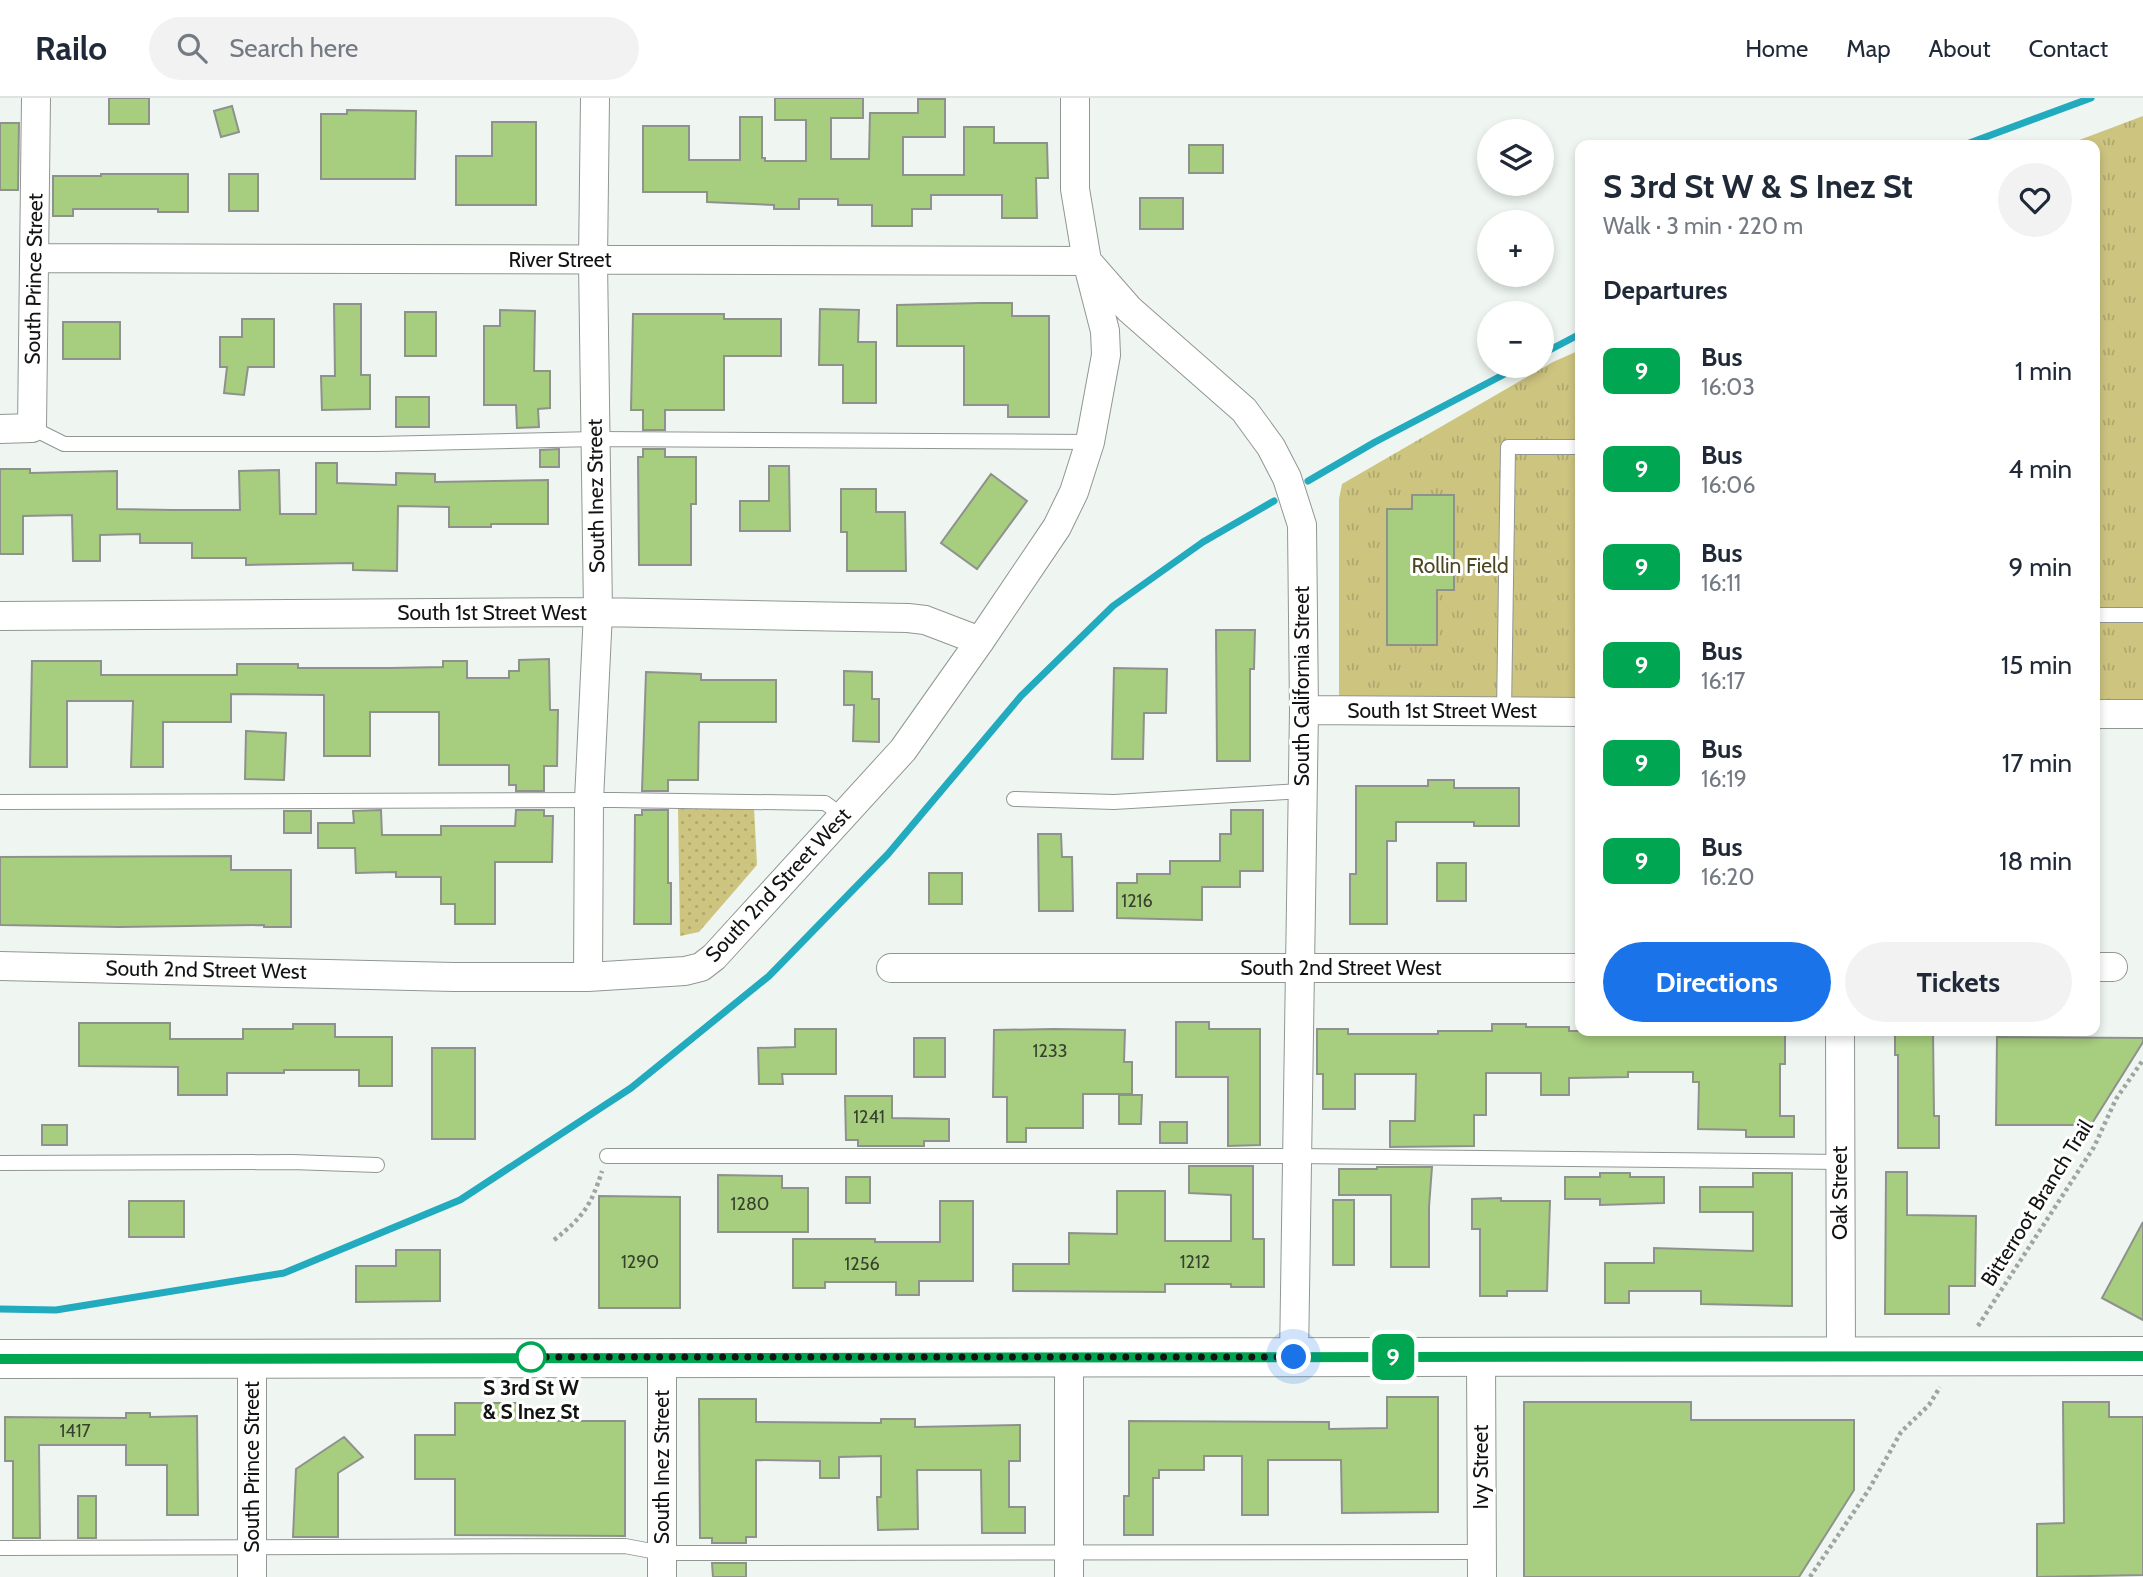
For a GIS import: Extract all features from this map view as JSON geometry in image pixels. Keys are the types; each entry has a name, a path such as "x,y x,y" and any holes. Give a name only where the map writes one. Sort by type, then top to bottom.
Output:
{"main road":[{"path":"0,1359 2143,1356"}],"street":[{"name":"South Prince Street","path":"32,428 36,98"},
{"name":"South Inez Street","path":"588,977 589,800 598,612 593,261 595,98"},
{"path":"1075,98 1076,189 1087,261"},
{"name":"River Street","path":"34,258 1087,261"},
{"name":"South 2nd Street West","path":"0,966 454,977 588,977 685,971 701,967 714,957 903,750 1057,527 1074,492 1090,443 1105,355 1105,331 1087,261"},
{"name":"South California Street","path":"1087,261 1129,309 1244,410 1271,447 1287,478 1301,526 1304,710 1294,1357"},
{"path":"0,429 32,428"},
{"name":"South 1st Street West","path":"0,616 598,612 908,618 925,620 980,641"},
{"name":"South 1st Street West","path":"1304,710 1575,712"},
{"path":"2100,714 2143,713"},
{"name":"South 2nd Street West","path":"891,968 1575,968"},
{"name":"Oak Street","path":"1840,1036 1841,1355"},
{"name":"South Prince Street","path":"252,1357 252,1577"},
{"name":"South Inez Street","path":"662,1357 662,1565"},
{"name":"Ivy Street","path":"1481,1357 1482,1564"},
{"path":"1068,1564 1069,1358"}],"lane":[{"path":"32,428 64,444 377,444 596,439 1090,443"},
{"path":"1504,712 1508,447 1575,447"},
{"path":"2100,615 2143,615"},
{"path":"1014,799 1114,802 1302,791"},
{"path":"0,802 589,800 825,803 843,816"},
{"path":"607,1156 1296,1156 1840,1162"},
{"path":"0,1163 292,1162 377,1165"},
{"path":"0,1548 625,1546 662,1565 1482,1564"}],"path":[{"name":"Bitterroot Branch Trail","path":"1977,1327 2094,1147 2116,1099 2143,1060"},
{"path":"554,1240 578,1220 594,1197 607,1156"},
{"path":"1810,1577 1868,1491 1901,1432 1929,1405 1935,1395"}],"green space":[{"path":"2143,116 2143,702 2100,701 2100,140 2079,140"},
{"name":"Rollin Field","path":"1575,352 1575,699 1339,698 1339,499 1342,484 1525,378 1554,378 1554,362"},
{"path":"678,807 754,807 757,865 699,932 680,936"}],"building":[{"path":"109,98 149,98 149,124 109,124"},
{"path":"775,98 863,98 863,118 831,118 831,159 869,159 870,113 918,113 918,99 945,99 945,137 903,137 903,175 964,175 964,127 994,127 994,143 1047,143 1048,178 1036,178 1037,218 1002,218 1002,195 931,195 931,209 912,209 912,226 872,226 872,205 838,205 838,199 799,199 799,209 774,209 774,205 707,202 707,192 643,192 643,126 689,126 689,160 740,160 740,117 762,117 762,158 765,158 765,161 806,161 806,120 775,120"},
{"path":"232,106 239,132 221,137 214,111"},
{"path":"347,110 416,111 415,179 321,179 321,114 347,114"},
{"path":"492,122 536,122 536,205 456,205 456,156 492,156"},
{"path":"0,123 19,123 18,190 0,190"},
{"path":"1189,145 1223,145 1223,173 1189,173"},
{"path":"188,174 188,212 158,212 158,209 73,209 73,216 53,216 53,176"},
{"path":"229,174 258,174 258,211 229,211"},
{"path":"1140,198 1183,198 1183,229 1140,229"},
{"path":"1012,303 1012,316 1049,316 1049,417 1008,417 1008,405 964,405 964,346 897,346 897,305"},
{"path":"334,304 361,304 361,375 370,375 370,409 322,410 321,376 335,376"},
{"path":"820,309 859,310 858,342 876,342 876,403 843,403 843,365 819,365"},
{"path":"500,310 535,311 534,371 550,371 550,408 538,409 539,427 517,428 516,405 484,405 484,326 500,326"},
{"path":"405,312 436,312 436,356 405,356"},
{"path":"633,314 724,314 724,319 781,319 781,356 724,356 724,410 665,410 665,430 643,430 643,410 631,410"},
{"path":"242,319 274,319 274,367 248,367 244,395 224,393 227,367 220,367 220,337 242,337"},
{"path":"63,322 120,322 120,359 63,359"},
{"path":"396,397 429,397 429,427 396,427"},
{"path":"559,449 559,467 540,467 540,450"},
{"path":"643,449 665,449 665,457 696,457 696,504 691,504 691,565 639,565 638,457 643,457"},
{"path":"316,463 337,463 337,483 396,485 396,473 435,474 435,482 548,480 548,524 449,527 449,507 398,506 397,571 353,570 353,563 246,565 246,558 192,558 192,543 140,543 140,534 100,535 100,561 73,561 72,515 23,516 23,554 0,554 0,469 30,469 30,473 117,471 117,509 173,510 240,510 239,471 279,470 280,514 316,514"},
{"path":"769,466 789,466 790,531 740,531 740,501 769,501"},
{"path":"991,474 1027,501 977,569 941,543"},
{"path":"841,489 876,489 876,512 905,512 906,571 847,571 847,532 841,532"},
{"path":"1412,495 1454,495 1454,590 1437,590 1437,645 1387,645 1387,509 1412,509"},
{"path":"1216,630 1255,630 1254,669 1250,669 1250,761 1217,761"},
{"path":"549,659 550,710 558,710 557,766 544,766 544,791 516,791 516,785 509,785 509,765 439,765 439,712 370,712 370,756 324,756 324,695 231,694 231,722 163,722 163,767 131,767 133,701 67,701 67,767 30,767 32,661 101,661 101,675 237,675 237,664 298,664 298,668 390,668 443,667 443,661 467,661 467,678 509,678 509,671 519,671 519,660"},
{"path":"1114,668 1167,669 1166,713 1144,713 1143,759 1112,759"},
{"path":"844,671 872,672 872,699 879,699 879,742 853,741 854,705 844,705"},
{"path":"646,672 701,674 701,680 776,680 776,722 699,722 698,780 668,780 668,791 642,791"},
{"path":"246,731 286,733 284,780 245,779"},
{"path":"1428,780 1454,780 1454,788 1519,788 1519,826 1474,826 1474,822 1396,822 1396,841 1387,841 1387,924 1350,924 1350,874 1356,874 1356,786 1428,786"},
{"path":"381,810 382,835 441,835 441,826 515,826 516,810 544,810 544,816 553,816 552,862 495,862 495,924 455,924 455,904 441,904 441,877 396,877 396,872 356,873 355,848 318,848 318,823 354,823 353,811"},
{"path":"642,810 668,810 671,924 634,924 635,815 642,815"},
{"path":"1231,810 1263,810 1263,871 1240,871 1240,887 1202,887 1202,920 1117,918 1117,883 1137,883 1137,874 1170,874 1170,861 1220,861 1220,834 1231,834"},
{"path":"284,811 311,811 311,833 284,833"},
{"path":"1038,834 1061,834 1062,857 1072,857 1073,911 1039,911"},
{"path":"231,856 231,870 291,870 291,927 0,925 0,857"},
{"path":"1437,863 1466,863 1466,901 1437,901"},
{"path":"929,873 962,873 962,904 929,904"},
{"path":"1176,1022 1209,1022 1209,1029 1260,1029 1260,1145 1228,1146 1228,1077 1176,1077"},
{"path":"79,1023 170,1023 170,1039 243,1039 243,1029 293,1029 293,1024 335,1024 335,1037 392,1037 392,1086 359,1086 359,1070 284,1070 284,1073 227,1073 227,1095 178,1095 178,1067 79,1066"},
{"path":"1492,1024 1526,1024 1526,1027 1569,1027 1569,1031 1575,1031 1575,1036 1785,1036 1785,1064 1780,1064 1780,1116 1794,1116 1794,1137 1746,1137 1746,1130 1698,1129 1699,1082 1693,1082 1693,1072 1628,1072 1628,1077 1569,1078 1569,1095 1541,1095 1541,1073 1486,1073 1486,1115 1474,1115 1474,1146 1390,1147 1390,1121 1415,1121 1416,1074 1355,1074 1355,1109 1323,1109 1323,1074 1317,1074 1317,1029 1348,1029 1348,1034 1492,1031"},
{"path":"795,1029 836,1029 836,1074 782,1074 783,1084 759,1084 758,1048 795,1047"},
{"path":"994,1030 1125,1030 1124,1062 1132,1062 1132,1094 1083,1094 1083,1128 1026,1128 1026,1142 1007,1142 1007,1097 993,1097"},
{"path":"1895,1036 1933,1036 1934,1116 1939,1116 1939,1148 1898,1148 1898,1055 1895,1055"},
{"path":"1997,1037 2143,1038 2143,1042 2091,1125 1996,1125"},
{"path":"914,1038 945,1038 945,1077 914,1077"},
{"path":"432,1048 475,1048 475,1139 432,1139"},
{"path":"1119,1095 1142,1095 1141,1124 1119,1124"},
{"path":"845,1096 892,1096 892,1118 949,1119 949,1141 924,1141 924,1146 858,1146 858,1140 846,1140"},
{"path":"1160,1122 1187,1122 1187,1143 1160,1143"},
{"path":"42,1125 67,1125 67,1145 42,1145"},
{"path":"1189,1166 1253,1166 1253,1239 1264,1239 1264,1287 1165,1284 1165,1292 1013,1291 1013,1264 1069,1264 1069,1233 1117,1234 1117,1191 1165,1191 1165,1241 1231,1241 1231,1195 1189,1193"},
{"path":"1432,1167 1429,1267 1391,1267 1391,1195 1339,1195 1339,1169"},
{"path":"1886,1172 1907,1172 1907,1215 1976,1216 1975,1286 1949,1286 1949,1314 1885,1314"},
{"path":"1600,1173 1630,1173 1630,1177 1664,1177 1664,1203 1600,1205 1600,1199 1565,1199 1565,1177 1600,1177"},
{"path":"1753,1173 1792,1173 1792,1306 1701,1304 1701,1291 1629,1291 1629,1303 1605,1303 1605,1263 1654,1263 1654,1248 1753,1251 1753,1212 1700,1212 1700,1187 1753,1187"},
{"path":"718,1175 782,1176 782,1188 808,1188 808,1232 718,1232"},
{"path":"846,1177 870,1177 870,1203 846,1203"},
{"path":"599,1196 680,1197 680,1308 599,1308"},
{"path":"1501,1198 1501,1201 1550,1201 1547,1291 1507,1291 1507,1296 1480,1296 1480,1229 1472,1229 1472,1199"},
{"path":"1333,1200 1354,1200 1354,1265 1333,1265"},
{"path":"129,1201 184,1201 184,1237 129,1237"},
{"path":"940,1201 973,1201 973,1281 919,1281 919,1295 896,1295 896,1282 825,1282 825,1288 793,1288 793,1239 940,1242"},
{"path":"2143,1222 2143,1320 2102,1298"},
{"path":"396,1250 440,1250 440,1301 356,1302 356,1266 396,1266"},
{"path":"1387,1397 1438,1397 1438,1512 1342,1513 1341,1460 1268,1460 1268,1515 1242,1515 1242,1456 1204,1456 1204,1470 1159,1470 1159,1478 1153,1478 1153,1535 1124,1535 1124,1496 1129,1496 1129,1421 1329,1422 1329,1429 1387,1428"},
{"path":"699,1399 756,1399 756,1422 881,1423 881,1419 915,1419 915,1427 1020,1425 1020,1461 1009,1461 1009,1507 1025,1507 1025,1533 982,1533 981,1470 917,1470 918,1529 878,1530 877,1497 881,1497 881,1456 839,1457 839,1478 820,1478 820,1461 756,1460 756,1537 746,1537 746,1543 712,1543 712,1538 700,1538"},
{"path":"1524,1402 1691,1402 1691,1420 1854,1420 1854,1490 1799,1577 1524,1577"},
{"path":"2063,1402 2109,1402 2109,1417 2143,1417 2143,1575 2037,1577 2037,1524 2064,1523"},
{"path":"455,1403 522,1403 522,1421 625,1421 625,1536 455,1535 455,1479 415,1479 415,1435 455,1435"},
{"path":"126,1413 150,1413 150,1417 197,1416 198,1515 167,1515 167,1465 126,1465 126,1445 39,1445 40,1538 13,1538 13,1461 5,1461 5,1417 126,1418"},
{"path":"344,1437 363,1457 338,1473 338,1537 293,1537 296,1469"},
{"path":"78,1496 96,1496 96,1538 78,1538"},
{"path":"712,1563 746,1563 746,1577 713,1577"}],"waterway":[{"path":"1978,140 2091,98"},
{"path":"1554,348 1575,337"},
{"path":"1308,481 1375,442 1497,378"},
{"path":"0,1309 56,1310 284,1273 460,1200 631,1088 769,976 888,854 1021,696 1113,606 1203,542 1274,501"}],"bus line":[{"name":"9","path":"0,1359 2143,1356"}],"place":[{"name":"S 3rd St W & S Inez St","path":"531,1357"}],"route":[{"path":"531,1357 526,1357 1069,1358 1294,1357"}]}
